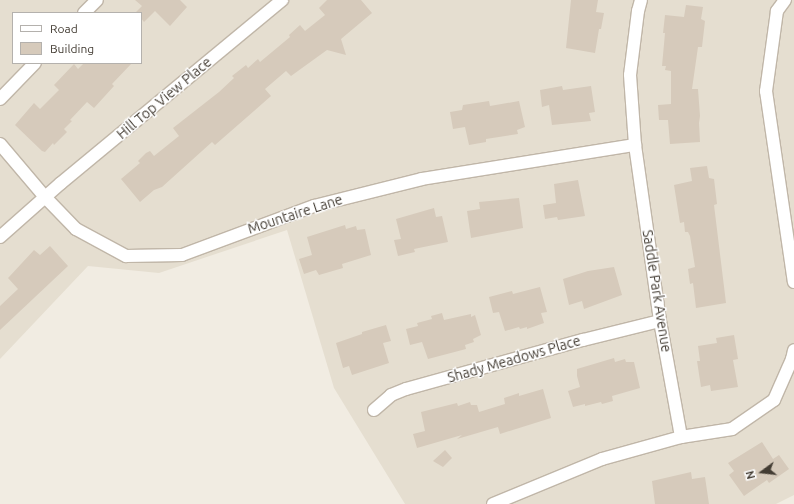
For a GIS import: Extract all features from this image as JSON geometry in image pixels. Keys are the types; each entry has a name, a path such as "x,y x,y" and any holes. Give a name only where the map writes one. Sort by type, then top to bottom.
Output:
{"street":[{"path":"85,12 97,0"},
{"name":"Hill Top View Place","path":"0,237 45,197 282,0"},
{"name":"Saddle Park Avenue","path":"641,0 638,11 630,75 635,145 660,321 681,437"},
{"path":"785,0 777,11 766,91 794,282"},
{"path":"0,99 34,64"},
{"name":"Mountaire Lane","path":"0,144 45,197 76,229 126,256 182,255 234,234 314,206 422,179 635,145"},
{"name":"Shady Meadows Place","path":"374,410 391,395 406,389 583,340 660,321"},
{"path":"493,504 602,459 681,437 732,428 774,400 792,359 794,350"}],"shaded area":[{"path":"0,0 794,0 794,495 776,504 405,504 334,388 287,230 159,273 88,266 0,359"}],"building":[{"path":"135,0 180,0 187,7 170,26 155,11 144,22 142,19 142,12 136,12 142,6"},
{"path":"327,0 361,0 372,13 341,39 346,55 327,50 291,76 286,71 265,89 271,96 215,145 212,142 162,187 154,190 140,202 121,179 140,163 138,161 146,153 150,151 154,156 179,136 173,128 219,92 234,78 232,76 246,65 248,68 258,59 260,62 290,37 289,35 300,25 305,31 325,15 319,8"},
{"path":"571,0 598,0 596,12 604,13 601,29 599,29 595,53 566,48"},
{"path":"686,5 703,7 701,19 705,21 702,47 698,47 692,89 698,89 700,142 670,144 668,120 659,120 658,105 671,104 671,71 665,70 666,66 662,66 665,15 684,17"},
{"path":"74,64 78,69 83,64 131,64 112,84 114,86 94,108 87,102 70,120 72,121 64,129 67,132 54,145 53,143 45,152 42,151 15,125 34,103 40,109 59,90 54,85"},
{"path":"562,86 563,90 591,86 595,112 589,113 591,121 552,125 549,105 542,107 540,90"},
{"path":"489,101 490,106 519,101 525,127 517,130 518,134 486,139 486,142 469,145 465,127 453,129 450,112 462,110 463,105"},
{"path":"707,166 709,178 714,179 717,204 714,205 726,303 696,308 693,283 690,284 688,269 695,267 690,236 688,232 685,232 684,222 680,223 674,185 692,181 690,168"},
{"path":"578,180 585,216 558,220 557,217 545,219 543,205 556,203 554,184"},
{"path":"519,198 523,228 471,238 467,211 480,209 479,202"},
{"path":"434,208 436,217 442,216 448,242 414,249 415,252 398,256 394,240 401,239 396,219"},
{"path":"345,225 346,229 356,226 357,230 365,229 371,255 342,264 343,268 319,275 316,270 304,274 299,259 312,255 307,237"},
{"path":"50,246 68,266 0,330 0,306 18,289 8,278 34,250 40,255"},
{"path":"614,267 622,295 584,309 582,301 569,305 563,279 588,271"},
{"path":"540,287 547,312 541,313 544,323 527,329 527,327 520,329 519,327 505,331 499,312 493,313 489,297 512,291 513,294"},
{"path":"442,313 444,320 471,314 471,317 475,315 481,335 473,339 474,342 465,345 466,349 428,359 422,342 410,345 406,329 418,326 417,323 432,319 431,316"},
{"path":"386,325 391,341 383,343 389,363 352,375 349,366 343,368 336,343 362,334 362,332"},
{"path":"734,335 738,359 733,360 738,387 711,391 710,385 701,387 697,361 700,361 698,346 717,343 716,338"},
{"path":"614,358 615,362 625,359 626,362 634,362 640,388 612,396 613,401 602,404 601,402 573,407 568,391 580,387 577,369"},
{"path":"543,389 551,418 500,434 498,427 457,439 462,435 417,448 413,434 425,431 421,412 457,403 458,406 470,402 471,405 477,405 479,412 505,404 504,398 519,393 519,396"},
{"path":"762,442 773,459 779,455 789,469 769,483 767,480 744,496 729,475 734,471 728,463"},
{"path":"445,450 452,458 443,467 433,461"},
{"path":"691,472 692,479 705,477 709,504 655,504 652,481"}]}
